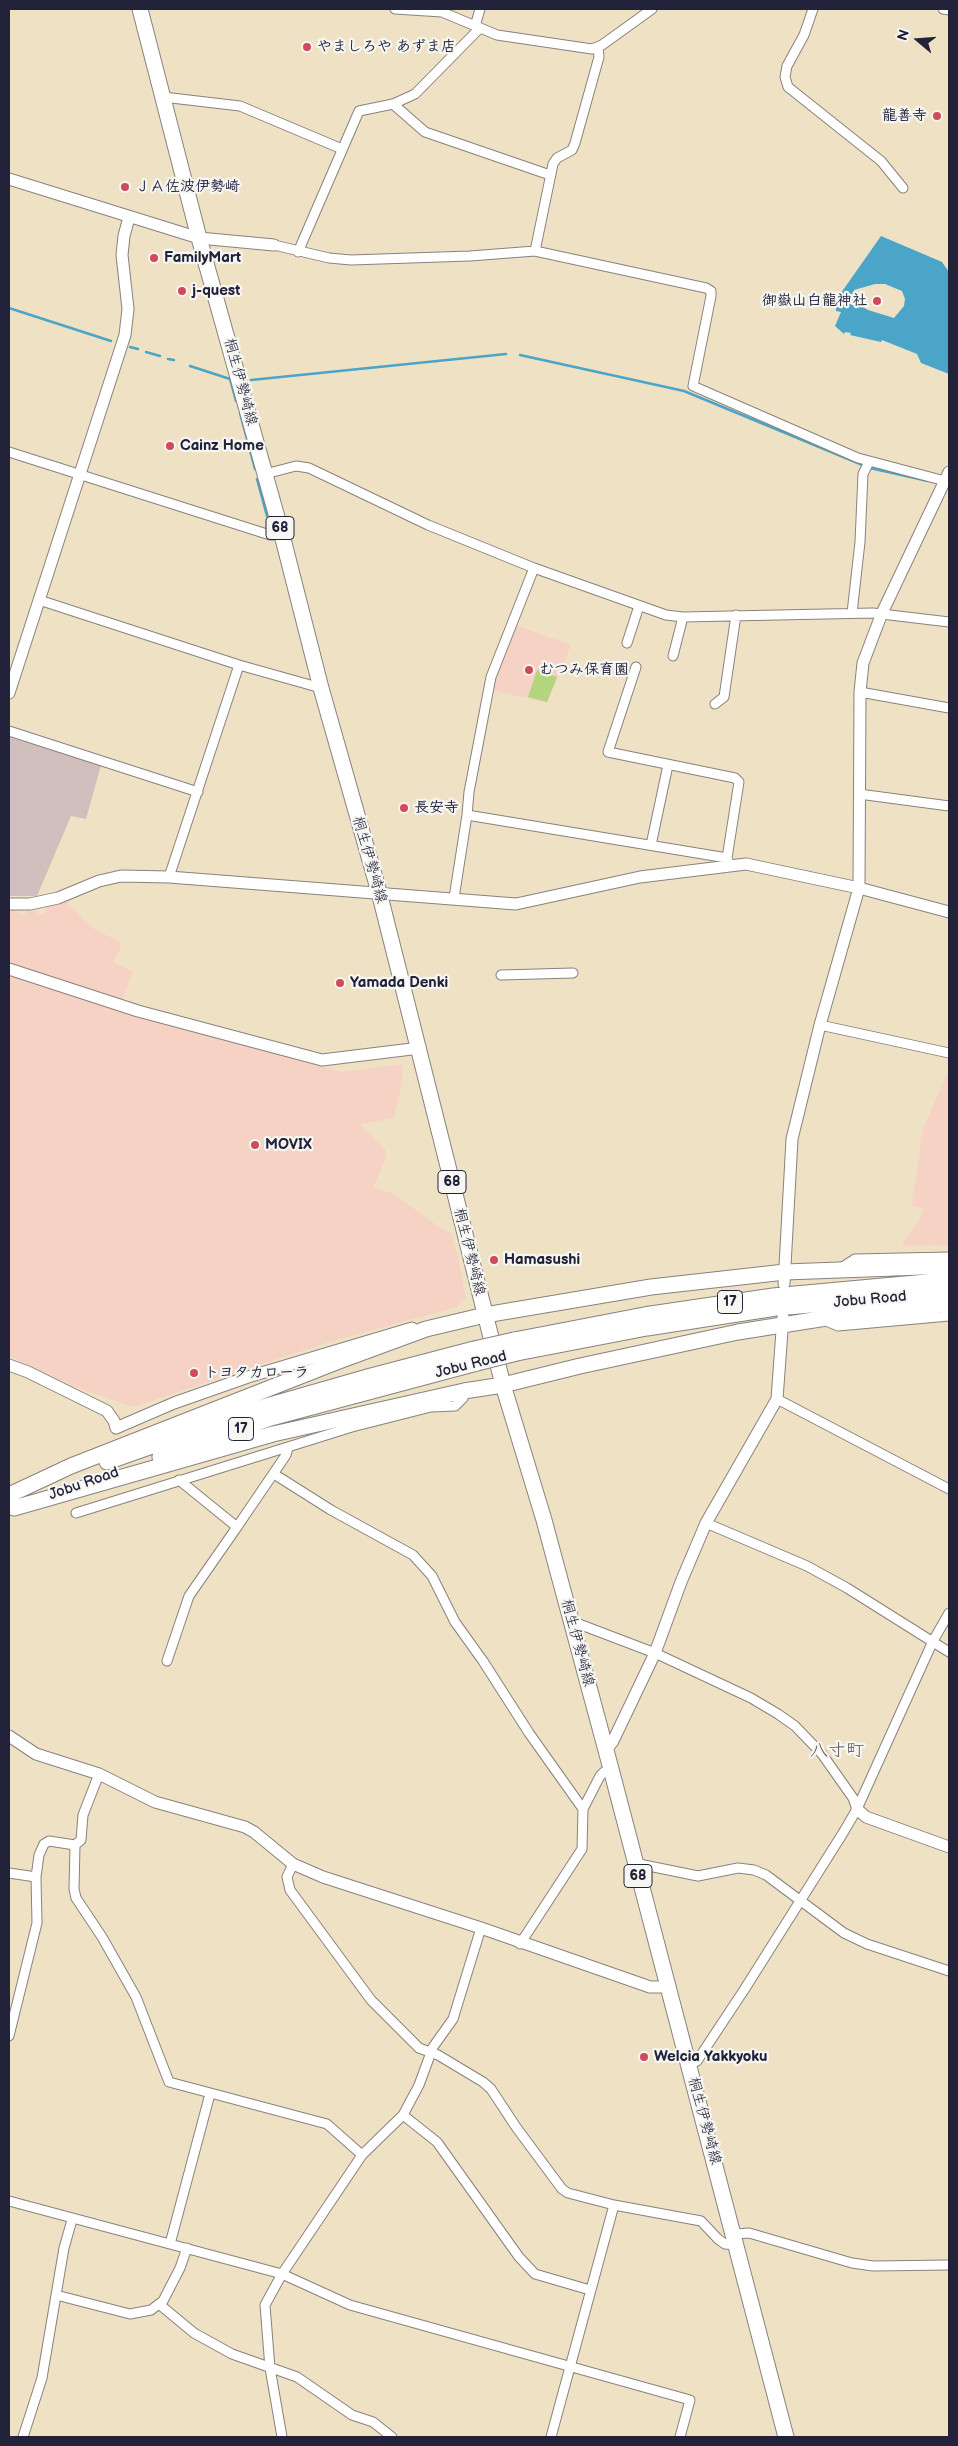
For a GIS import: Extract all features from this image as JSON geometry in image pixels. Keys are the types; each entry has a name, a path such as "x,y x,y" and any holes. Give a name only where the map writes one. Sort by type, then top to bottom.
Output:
{"main road":[{"name":"桐生伊勢崎線","path":"140,9 199,238 282,535 321,688 379,892 420,1048 503,1385 544,1520 606,1750 634,1863 786,2437"},
{"path":"10,1502 70,1466 184,1420 426,1329 485,1315 651,1287 785,1278 839,1270 949,1266"},
{"name":"Jobu Road","path":"10,1502 264,1407 371,1376 476,1356 644,1315 772,1296 949,1280"},
{"name":"Jobu Road","path":"515,1347 776,1308 949,1293"},
{"path":"10,1502 273,1434 464,1391 503,1385 783,1321 820,1319 949,1304"}],"street":[{"path":"395,9 442,12 459,17 480,29 497,35 592,49 598,47 652,9"},
{"path":"480,9 476,23 480,29"},
{"path":"813,9 804,35 787,66 785,77 788,88 881,161 904,188"},
{"path":"943,9 949,10"},
{"path":"298,252 359,111 393,104 415,94 480,29"},
{"path":"535,251 550,175 557,158 572,150 575,143 599,57 598,47"},
{"path":"163,97 240,106 342,149"},
{"path":"393,104 425,132 550,175"},
{"path":"9,179 129,218 199,238 274,245 298,252 340,260 470,256 535,251 706,288 711,291 711,296 693,386 869,462 947,476 882,613 863,663 860,692 859,888 820,1025 792,1139 785,1278"},
{"path":"9,693 127,324 128,309 122,255 124,236 129,218"},
{"path":"9,452 270,535 282,535"},
{"path":"852,613 860,542 863,474 869,462"},
{"path":"265,474 296,466 309,468 428,525 534,568 639,606 682,617 882,613 949,622"},
{"path":"454,898 467,815 468,792 491,677 534,568"},
{"path":"39,600 239,665 321,688"},
{"path":"627,643 639,606"},
{"path":"715,704 724,697 736,615"},
{"path":"673,656 682,617"},
{"path":"169,877 239,665"},
{"path":"636,667 608,752 735,778 739,782 729,862"},
{"path":"860,692 949,708"},
{"path":"9,731 198,792"},
{"path":"651,845 668,765"},
{"path":"859,794 949,806"},
{"path":"467,815 651,845 729,862 760,866 859,888 949,912"},
{"path":"9,904 30,904 58,898 99,881 121,876 169,877 516,904 640,877 729,862"},
{"path":"9,969 138,1012 322,1060 420,1048"},
{"path":"501,974 573,973"},
{"path":"820,1025 949,1054"},
{"path":"839,1270 855,1259 949,1256"},
{"path":"820,1319 838,1326 949,1316"},
{"path":"606,1750 613,1741 655,1653 681,1582 706,1523 777,1399 783,1321"},
{"path":"9,1365 107,1411 114,1421 116,1428 174,1403 248,1377 406,1328 426,1329"},
{"path":"76,1513 361,1424 430,1407 455,1406 462,1398 464,1391"},
{"path":"777,1399 949,1488"},
{"path":"166,1661 188,1596 274,1474 286,1456 288,1448"},
{"path":"274,1474 331,1510 413,1555 432,1576 455,1622 484,1660 529,1733 584,1809"},
{"path":"179,1480 237,1527"},
{"path":"706,1523 807,1566 847,1588 949,1652"},
{"path":"689,2066 697,2061 744,1990 858,1809 933,1641 949,1613"},
{"path":"571,1621 655,1653 751,1698 795,1726 822,1754 853,1798 858,1809 866,1817 949,1847"},
{"path":"9,1736 28,1750 45,1758 99,1774 155,1802 244,1827 254,1832 293,1864 323,1877 481,1928 520,1944 650,1987 668,1987"},
{"path":"520,1944 582,1849 584,1809 600,1776 611,1769"},
{"path":"9,2036 38,1923 36,1877 39,1856 46,1842 75,1845 81,1840 83,1815 99,1774"},
{"path":"75,1845 74,1890 76,1898 102,1937 136,1998 169,2082 327,2124 362,2155"},
{"path":"634,1863 644,1863 698,1876 738,1868 754,1870 766,1875 844,1933 867,1944 949,1971"},
{"path":"293,1864 288,1877 289,1888 371,2000 419,2048 483,2082 491,2089 516,2127 562,2189 568,2193 614,2206 701,2221 725,2244 748,2233 852,2263 873,2266 949,2265"},
{"path":"9,1873 36,1877"},
{"path":"282,2437 270,2368 265,2305 282,2274 362,2155 403,2115 420,2085 430,2053 453,2019 481,1928"},
{"path":"170,2244 210,2094"},
{"path":"403,2115 437,2142 519,2258 535,2274 590,2290"},
{"path":"9,2201 72,2220 187,2248 282,2274 350,2305 690,2400 680,2437"},
{"path":"550,2437 614,2206"},
{"path":"23,2437 42,2378 56,2295 72,2220"},
{"path":"56,2295 130,2314 151,2310 159,2304 180,2268 187,2248"},
{"path":"159,2304 194,2333 232,2354 297,2377 352,2414 374,2422 392,2437"}],"shaded area":[{"name":"むつみ保育園","path":"515,625 571,645 547,703 492,690 495,676"},
{"path":"9,737 101,765 86,819 71,816 37,896 9,896"},
{"path":"65,901 94,929 120,942 121,947 113,962 132,972 123,1000 9,963 9,910 15,910 24,916 27,911 35,910 39,915 46,912 45,908"},
{"path":"9,974 126,1013 342,1072 403,1064 401,1087 394,1118 360,1124 386,1151 385,1160 373,1187 393,1194 445,1231 451,1233 466,1298 457,1307 329,1342 133,1407 73,1386 9,1356"},
{"path":"949,1070 949,1245 902,1246 922,1215 924,1208 912,1206 923,1129"}],"green space":[{"path":"537,670 557,677 547,702 528,697"}],"water":[{"path":"881,236 942,262 949,272 949,374 921,363 917,354 882,340 881,342 850,335 851,333 845,332 844,334 835,326 841,312 836,311 836,307 841,293","holes":["875,284 885,284 902,291 905,299 904,306 894,318 868,310 854,302 854,290"]}],"waterway":[{"path":"9,308 111,341"},
{"path":"130,347 138,349"},
{"path":"146,352 160,356"},
{"path":"251,380 506,354"},
{"path":"520,355 684,391 865,466"},
{"path":"168,359 174,360"},
{"path":"190,366 230,379 236,401"},
{"path":"240,413 255,469"},
{"path":"870,468 928,481"},
{"path":"257,479 270,527"}],"place":[{"name":"やましろや あずま店","path":"307,47"},
{"name":"龍善寺","path":"937,116"},
{"name":"ＪＡ佐波伊勢崎","path":"125,187"},
{"name":"FamilyMart","path":"154,258"},
{"name":"j-quest","path":"182,291"},
{"name":"御嶽山白龍神社","path":"877,301"},
{"name":"Cainz Home","path":"170,446"},
{"name":"むつみ保育園","path":"529,670"},
{"name":"長安寺","path":"404,808"},
{"name":"Yamada Denki","path":"340,983"},
{"name":"MOVIX","path":"255,1145"},
{"name":"Hamasushi","path":"494,1260"},
{"name":"トヨタカローラ","path":"194,1373"},
{"name":"Welcia Yakkyoku","path":"644,2057"}],"district":[{"name":"八寸町","path":"837,1751"}]}
